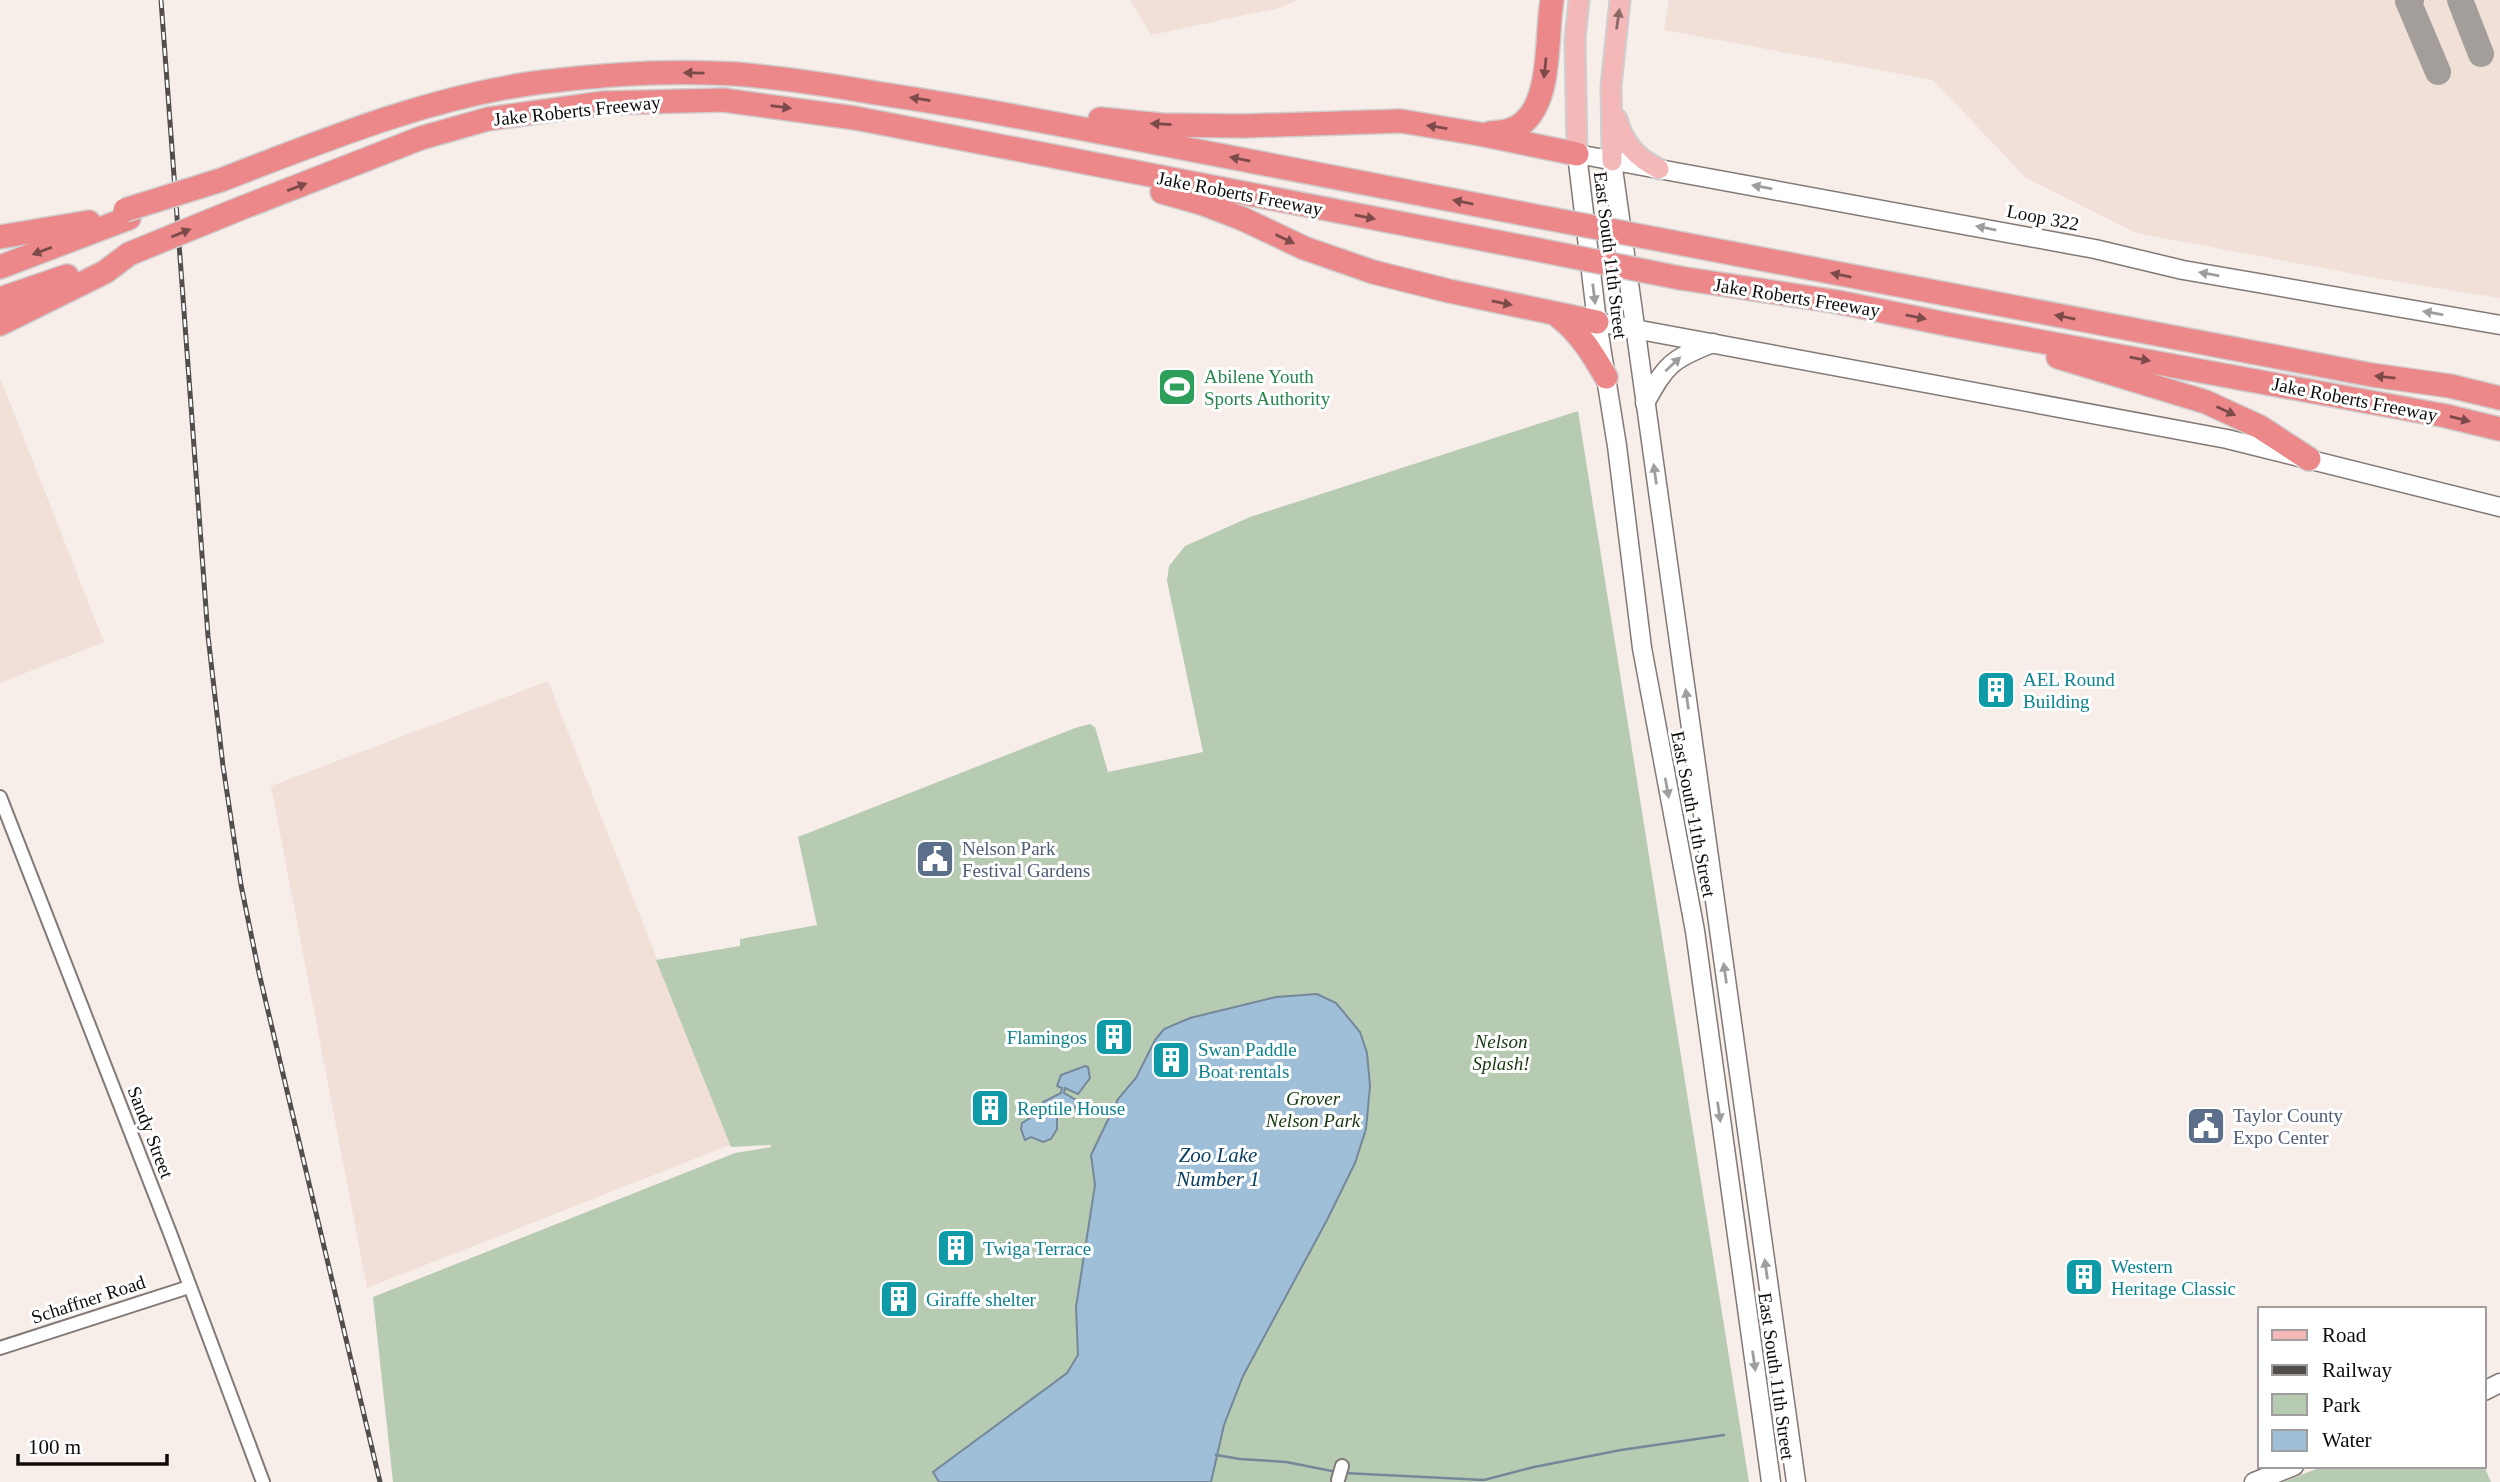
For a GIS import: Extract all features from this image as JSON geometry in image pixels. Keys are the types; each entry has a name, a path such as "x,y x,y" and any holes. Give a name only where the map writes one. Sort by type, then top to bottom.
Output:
{"highway":[{"path":"1479,134 1509,131 1525,121 1537,105 1543,84 1552,0"},
{"name":"Jake Roberts Freeway","path":"0,267 127,214 321,142 463,97 538,83 601,76 661,73 735,74 818,83 967,107 2345,370 2450,386 2500,398"},
{"name":"Jake Roberts Freeway","path":"0,299 129,254 421,138 488,118 603,103 723,100 823,113 1680,278 1838,302 2382,403 2500,429"},
{"path":"967,107 1162,125 1243,126 1401,121 1577,154"},
{"path":"987,145 1204,204 1304,248 1373,272 1597,322"},
{"path":"0,237 127,214"},
{"path":"0,324 105,272 129,254"},
{"path":"1555,314 1588,345 1606,377"},
{"path":"1951,325 2206,402 2260,427 2309,460"}],"main road":[{"path":"1577,154 1576,39 1579,0"},
{"path":"1612,160 1615,35 1620,0"},
{"path":"1612,100 1620,132 1629,148 1640,159 1659,169"},
{"name":"Loop 322","path":"1577,154 2095,249 2189,271 2500,325"},
{"name":"East South 11th Street","path":"1577,154 1642,648 1695,931 1771,1482"},
{"name":"East South 11th Street","path":"1612,160 1796,1482"},
{"path":"1597,322 2227,439 2500,506"},
{"path":"1645,403 1665,370 1677,358 1715,343"},
{"path":"2254,1482 2289,1468"}],"street":[{"name":"Sandy Street","path":"0,797 170,1233 263,1482"},
{"name":"Schaffner Road","path":"0,1348 189,1287"},
{"path":"1338,1480 1342,1466"}],"shaded area":[{"path":"1130,0 1298,0 1279,8 1151,35"},
{"path":"1669,0 2500,0 2500,298 2381,279 2136,233 2026,178 1933,80 1664,30"},
{"path":"0,378 104,642 0,683"},
{"path":"548,681 730,1145 367,1288 271,786"}],"green space":[{"name":"Grover Nelson Park","path":"1578,411 1749,1482 393,1482 373,1297 735,1153 771,1147 731,1147 656,960 740,946 740,939 817,925 798,837 1075,728 1090,724 1095,727 1108,772 1203,752 1167,581 1169,566 1185,546 1250,517"},
{"path":"2319,1468 2485,1468 2491,1482 2283,1482"}],"water":[{"name":"Zoo Lake Number 1","path":"1317,994 1336,1003 1360,1032 1367,1053 1370,1086 1366,1129 1355,1163 1327,1220 1243,1376 1224,1425 1211,1482 939,1482 933,1472 1067,1373 1078,1355 1076,1307 1095,1185 1091,1155 1118,1099 1136,1078 1155,1040 1164,1029 1190,1018 1276,997"},
{"path":"1088,1067 1090,1078 1078,1094 1065,1088 1064,1093 1078,1101 1072,1114 1043,1107 1043,1102 1061,1093 1062,1088 1057,1086 1061,1075"},
{"path":"1049,1112 1057,1117 1057,1129 1051,1139 1043,1142 1031,1137 1025,1140 1022,1123 1037,1114"}],"waterway":[{"path":"1344,1473 1484,1480 1621,1450 1724,1435"},
{"path":"1216,1455 1286,1462 1337,1472"}],"taxiway":[{"path":"2411,0 2408,1 2438,72"},
{"path":"2460,0 2481,54"}],"railway":[{"path":"161,0 208,636 223,766 241,885 259,973 380,1482"}],"place":[{"name":"Abilene Youth Sports Authority","path":"1177,387"},
{"name":"AEL Round Building","path":"1996,690"},
{"name":"Nelson Park Festival Gardens","path":"935,859"},
{"name":"Flamingos","path":"1114,1037"},
{"name":"Swan Paddle Boat rentals","path":"1171,1060"},
{"name":"Reptile House","path":"990,1108"},
{"name":"Taylor County Expo Center","path":"2206,1126"},
{"name":"Twiga Terrace","path":"956,1248"},
{"name":"Western Heritage Classic","path":"2084,1277"},
{"name":"Giraffe shelter","path":"899,1299"}],"park label":[{"name":"Nelson Splash!","path":"1501,1052"}]}
